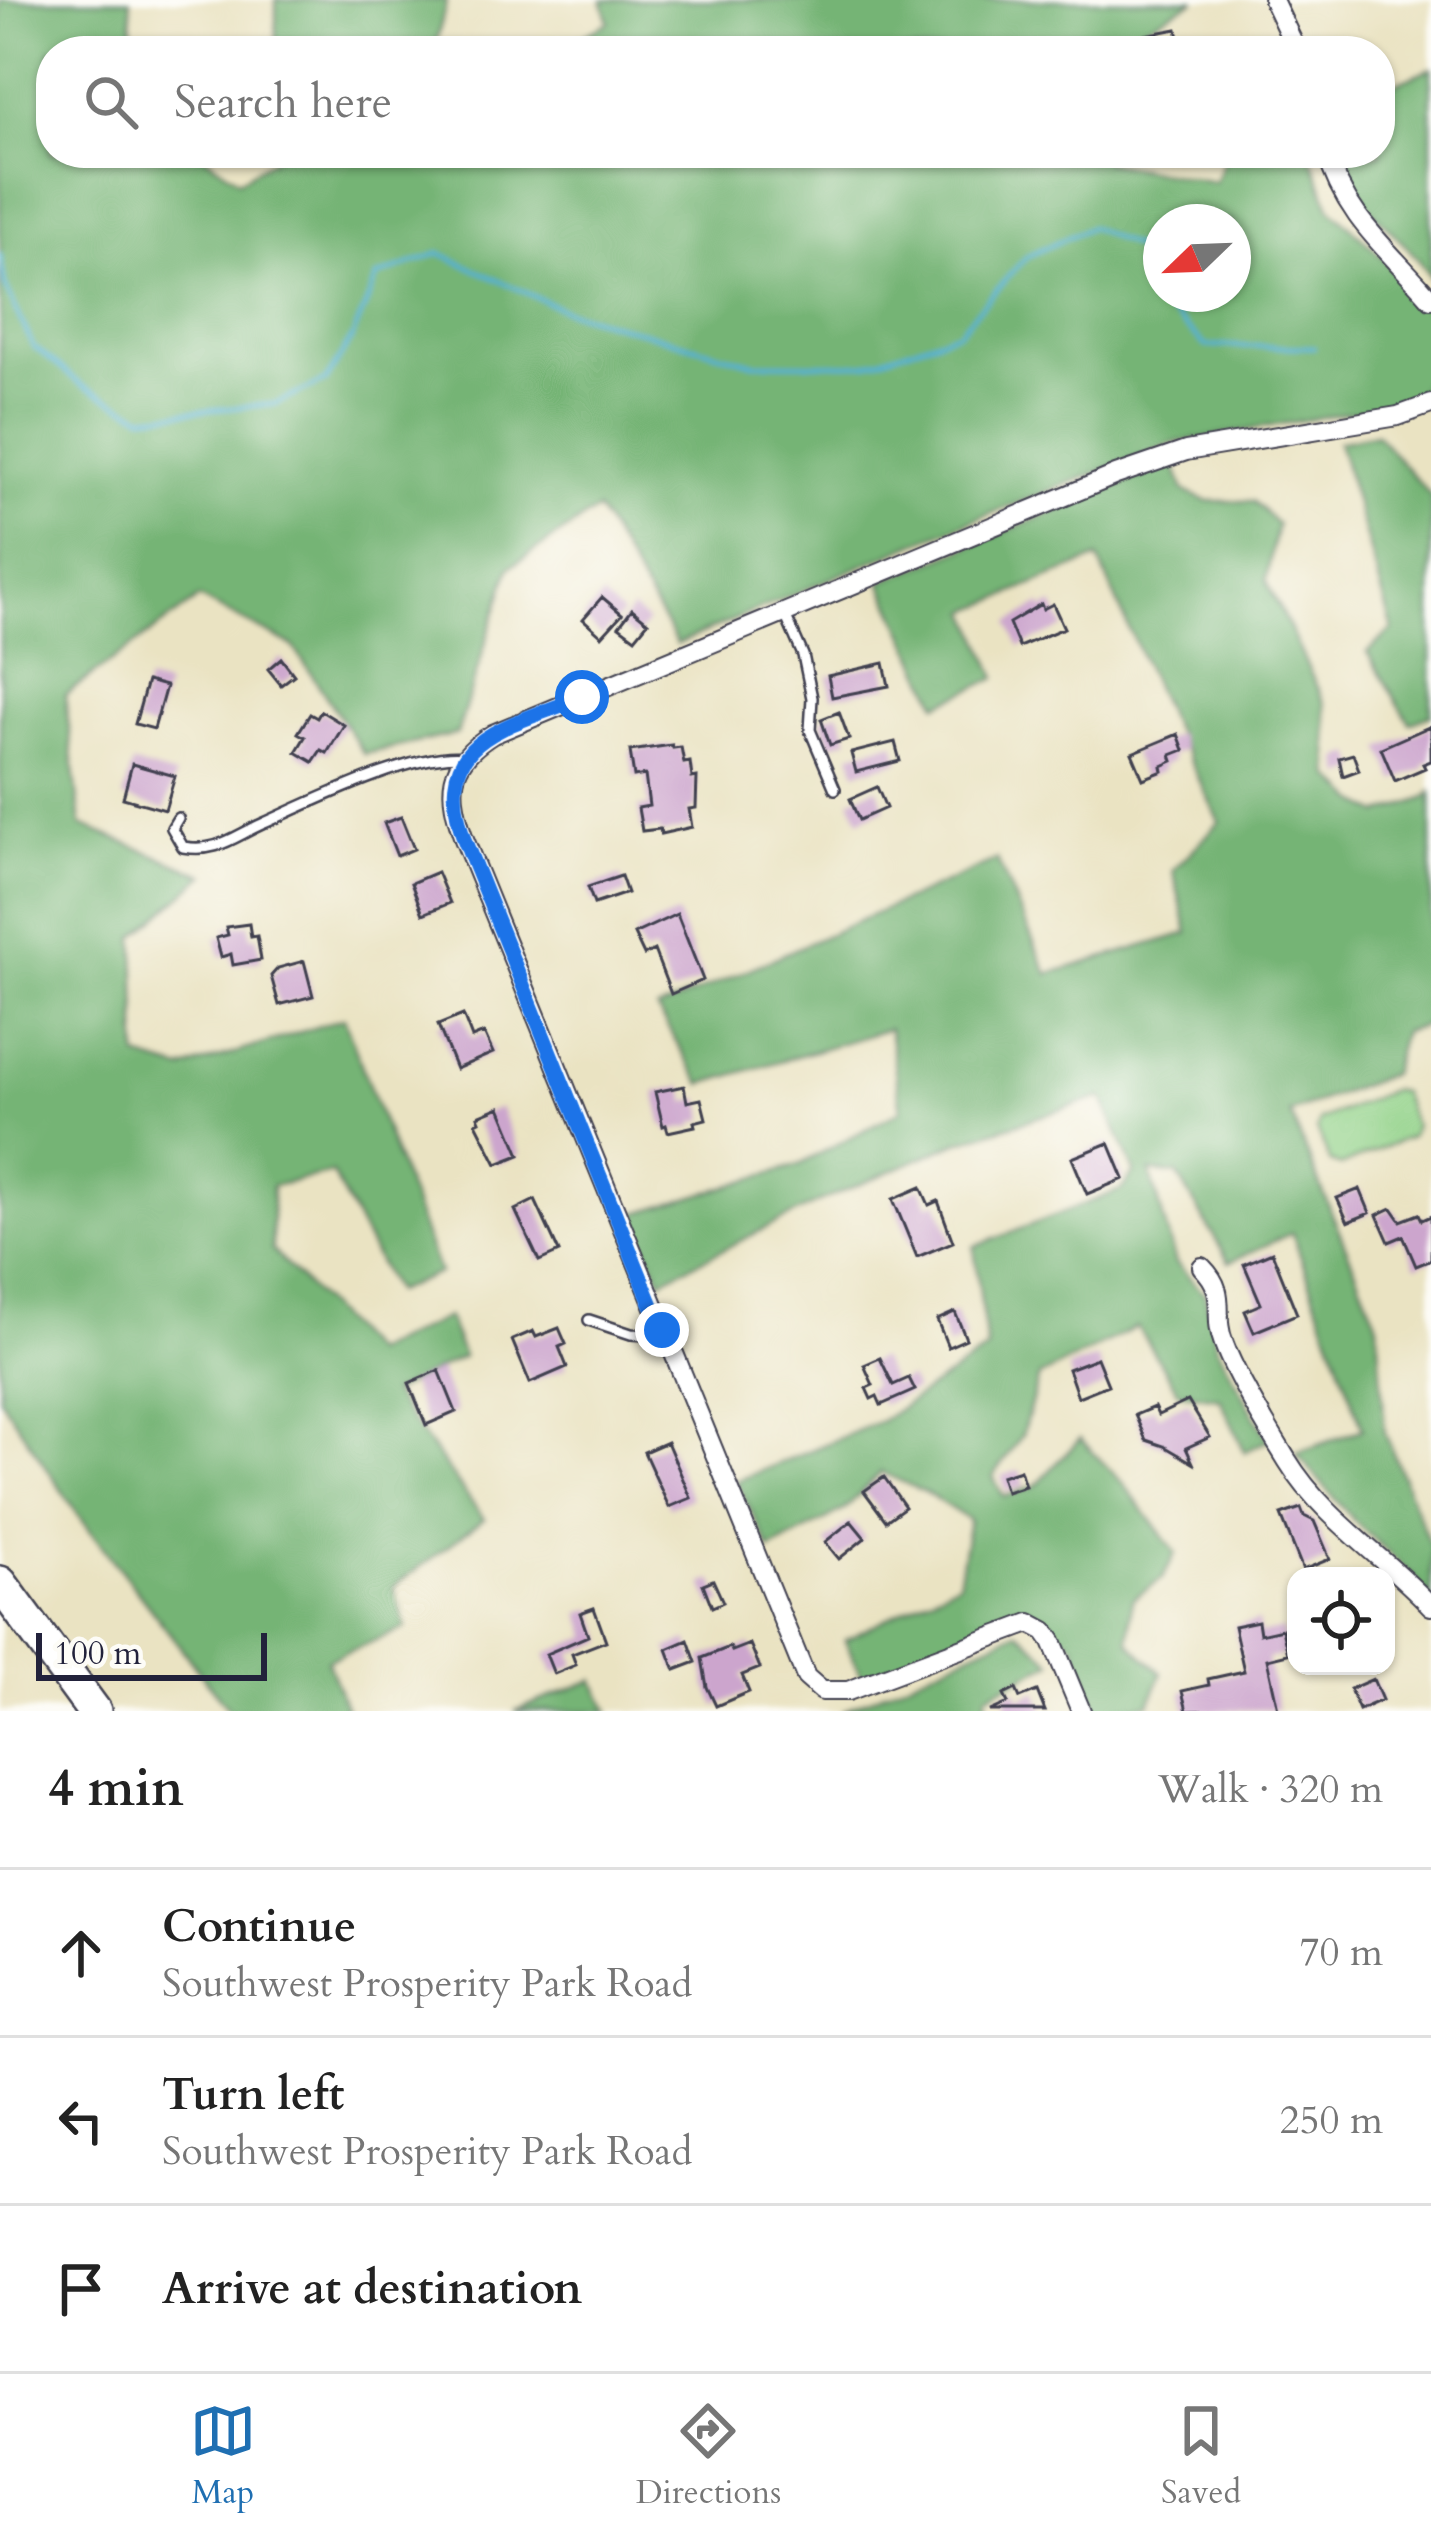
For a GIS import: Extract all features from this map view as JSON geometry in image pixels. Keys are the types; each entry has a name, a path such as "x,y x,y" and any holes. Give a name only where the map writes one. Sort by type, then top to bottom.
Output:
{"highway":[{"path":"0,1583 94,1711"}],"street":[{"path":"1273,0 1290,36"},
{"path":"1332,168 1353,214 1431,299"},
{"path":"1081,1711 1046,1630 1030,1623 848,1691 830,1693 813,1684 802,1669 464,839 452,792 455,775 465,757 493,734 1151,462 1186,451 1398,416 1431,404"},
{"path":"1202,1267 1216,1281 1225,1348 1296,1475 1340,1523 1431,1606"}],"lane":[{"path":"784,612 803,655 812,698 810,730 835,789"},
{"path":"178,818 172,828 183,848 223,846 257,826 414,762 444,754 465,757"},
{"path":"589,1320 631,1334 664,1336"}],"green space":[{"path":"0,0 130,0 133,36 36,36 36,168 222,168 239,180 259,168 1138,168 1215,182 1221,168 1316,168 1330,207 1382,257 1431,315 1431,372 1414,401 1174,443 927,538 677,644 597,510 510,567 457,734 364,754 293,646 199,598 65,695 81,825 205,875 135,937 138,1057 182,1070 344,1018 439,1273 394,1292 332,1173 272,1186 272,1250 371,1353 447,1317 463,1356 391,1393 484,1519 393,1587 406,1628 327,1660 347,1711 230,1711 79,1516 0,1398"},
{"path":"276,0 447,0 438,36 276,36"},
{"path":"602,0 1196,0 1126,36 582,36 609,22"},
{"path":"1431,68 1431,279 1355,193 1346,168 1395,168 1395,84"},
{"path":"1376,434 1431,496 1431,715 1410,723 1367,652 1393,630 1338,442"},
{"path":"1174,463 1184,491 1207,501 1253,501 1277,524 1266,580 1325,704 1331,776 1357,801 1380,814 1424,799 1431,792 1431,1024 1403,1032 1391,1074 1290,1113 1378,1324 1385,1433 1431,1547 1431,1600 1296,1453 1363,1429 1292,1233 1229,1262 1177,1174 1150,1172 1176,1263 1205,1294 1217,1346 1268,1440 1245,1452 1220,1398 1179,1392 1137,1327 1039,1377 1022,1435 993,1477 1004,1497 1035,1486 1080,1439 1123,1483 1176,1553 1162,1579 1132,1599 1129,1642 1162,1673 1150,1704 1098,1711 1074,1643 1025,1610 863,1679 845,1640 958,1582 969,1520 881,1472 844,1510 770,1550 736,1481 881,1421 987,1350 974,1247 1121,1190 1135,1172 1102,1097 958,1142 821,1201 661,1280 631,1215 799,1165 901,1110 889,1029 702,1084 657,1010 997,860 1048,974 1188,933 1173,870 1220,822 1098,558 969,611 997,678 938,704 881,582"},
{"path":"1392,1090 1401,1092 1414,1125 1411,1136 1341,1166 1330,1162 1317,1129 1320,1120"},
{"path":"1018,1631 1053,1662 986,1695 987,1711 842,1711"},
{"path":"594,1680 609,1711 515,1711"}],"building":[{"path":"1177,29 1179,36 1145,36"},
{"path":"602,597 622,614 602,636 583,619"},
{"path":"1041,604 1043,609 1053,604 1064,628 1019,647 1009,623"},
{"path":"632,609 648,622 635,638 619,626"},
{"path":"281,658 294,675 281,685 268,669"},
{"path":"884,663 889,686 832,697 828,676"},
{"path":"147,681 166,686 154,729 135,724"},
{"path":"321,711 344,725 327,753 321,750 313,762 296,752 305,737 298,733 310,714 317,718"},
{"path":"839,712 849,739 830,745 821,719"},
{"path":"1431,726 1431,761 1395,781 1381,748"},
{"path":"1178,734 1184,750 1171,755 1173,761 1162,766 1163,771 1143,779 1132,753"},
{"path":"895,742 900,761 856,772 851,753"},
{"path":"681,747 692,778 697,777 696,808 689,809 692,827 661,834 660,829 642,831 638,808 649,806 645,775 634,777 630,751"},
{"path":"1353,754 1359,770 1343,776 1339,758"},
{"path":"132,764 175,776 165,810 123,798"},
{"path":"877,787 886,808 859,820 850,799"},
{"path":"401,817 414,849 397,856 384,823"},
{"path":"437,872 450,903 423,914 411,883"},
{"path":"621,876 627,893 594,904 588,887"},
{"path":"677,914 703,980 671,994 654,950 644,955 634,934"},
{"path":"249,924 251,937 257,936 261,960 233,965 231,954 221,957 216,938 228,935 226,927"},
{"path":"304,961 313,996 279,1005 271,976 278,968"},
{"path":"463,1015 472,1038 484,1033 493,1053 456,1069 438,1025"},
{"path":"684,1086 687,1102 701,1099 706,1119 668,1132 655,1092"},
{"path":"500,1107 520,1155 497,1164 476,1123 478,1116"},
{"path":"1109,1143 1124,1179 1087,1194 1072,1158"},
{"path":"921,1187 929,1205 938,1201 953,1242 917,1257 893,1199"},
{"path":"1360,1189 1370,1213 1348,1222 1337,1198"},
{"path":"535,1200 559,1252 539,1261 515,1210"},
{"path":"1392,1208 1401,1221 1419,1214 1422,1220 1431,1216 1431,1260 1416,1266 1403,1236 1389,1242 1377,1215"},
{"path":"1272,1252 1297,1314 1254,1332 1245,1311 1261,1304 1244,1264"},
{"path":"955,1312 966,1339 948,1347 937,1320"},
{"path":"559,1328 566,1344 559,1347 567,1367 530,1383 512,1340"},
{"path":"880,1358 893,1385 909,1378 915,1390 881,1405 877,1396 871,1399 866,1388 873,1385 864,1365"},
{"path":"1097,1358 1108,1385 1078,1397 1068,1369"},
{"path":"439,1370 456,1412 426,1425 409,1383"},
{"path":"1188,1401 1210,1437 1186,1448 1193,1463 1146,1440 1135,1415 1154,1407 1158,1415"},
{"path":"667,1442 691,1498 669,1507 644,1452"},
{"path":"1020,1470 1025,1486 1006,1492 1001,1476"},
{"path":"884,1477 905,1507 886,1521 864,1491"},
{"path":"1301,1508 1314,1521 1330,1559 1302,1567 1281,1515"},
{"path":"851,1521 865,1538 839,1559 825,1542"},
{"path":"713,1580 723,1602 712,1607 703,1584"},
{"path":"594,1608 606,1641 572,1654 576,1665 554,1674 546,1654 588,1636 580,1613"},
{"path":"1258,1621 1260,1634 1282,1629 1287,1654 1267,1659 1278,1709 1187,1711 1182,1691 1244,1671 1234,1626"},
{"path":"688,1640 696,1662 675,1670 667,1649"},
{"path":"750,1644 760,1668 742,1675 749,1692 716,1706 702,1658"},
{"path":"1373,1679 1382,1700 1359,1710 1350,1689"},
{"path":"1016,1689 1020,1698 1037,1691 1045,1711 990,1711 1008,1703 1004,1695"}],"waterway":[{"path":"0,255 5,285 33,346 83,386 144,416 275,404 326,381 353,336 377,277 439,253 564,310 754,363 866,364 958,332 1026,257 1090,227 1140,250 1153,296 1206,346 1314,347"}],"route":[{"path":"582,697 493,734 470,751 455,775 454,813 662,1330"}]}
